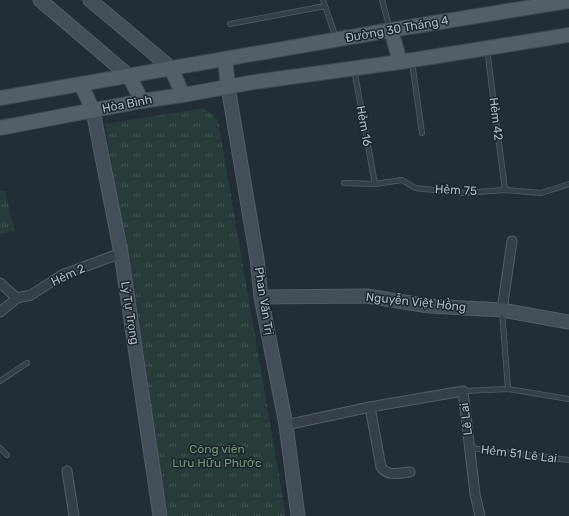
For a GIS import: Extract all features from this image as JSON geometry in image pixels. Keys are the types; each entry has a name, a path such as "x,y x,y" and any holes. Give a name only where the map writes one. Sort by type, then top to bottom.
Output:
{"main road":[{"name":"Đường 30 Tháng 4","path":"225,59 569,1"},
{"path":"390,30 406,61"},
{"path":"354,68 569,35"},
{"path":"0,98 225,59 228,87"},
{"path":"171,68 183,95"},
{"name":"Hòa Bình","path":"0,128 142,101 254,82 354,68"},
{"path":"129,76 142,101"},
{"path":"81,84 94,111"}],"street":[{"path":"40,0 129,76"},
{"path":"90,0 171,68"},
{"name":"Phan Văn Trị","path":"228,87 262,297 286,424 298,516"},
{"name":"Lý Tự Trọng","path":"94,111 121,253 160,516"},
{"path":"502,310 512,241"},
{"name":"Hẻm 2","path":"0,312 17,298 30,295 62,275 121,253"},
{"path":"0,283 17,298"},
{"name":"Nguyễn Việt Hồng","path":"262,297 367,296 429,306 502,310 569,322"},
{"name":"Lê Lai","path":"286,424 370,407 463,391 475,494 480,516"},
{"path":"370,407 381,467 384,472 389,474 410,472"},
{"path":"67,471 74,516"}],"lane":[{"path":"323,0 336,40"},
{"path":"382,0 390,30"},
{"path":"230,24 325,6"},
{"name":"Hẻm 42","path":"487,48 505,190"},
{"path":"406,61 422,133"},
{"name":"Hẻm 16","path":"354,68 375,184"},
{"name":"Hẻm 75","path":"344,183 375,184 402,180 415,188 464,193 505,190 541,194 569,184"},
{"path":"502,310 508,389"},
{"path":"0,381 27,363"},
{"path":"463,391 508,389 569,398"},
{"path":"0,448 7,455"},
{"name":"Hẻm 51 Lê Lai","path":"470,448 569,460"}],"green space":[{"name":"Công viên Lưu Hữu Phước","path":"204,108 218,120 286,516 168,516 105,124"},
{"path":"0,191 5,191 15,231 0,234"}]}
